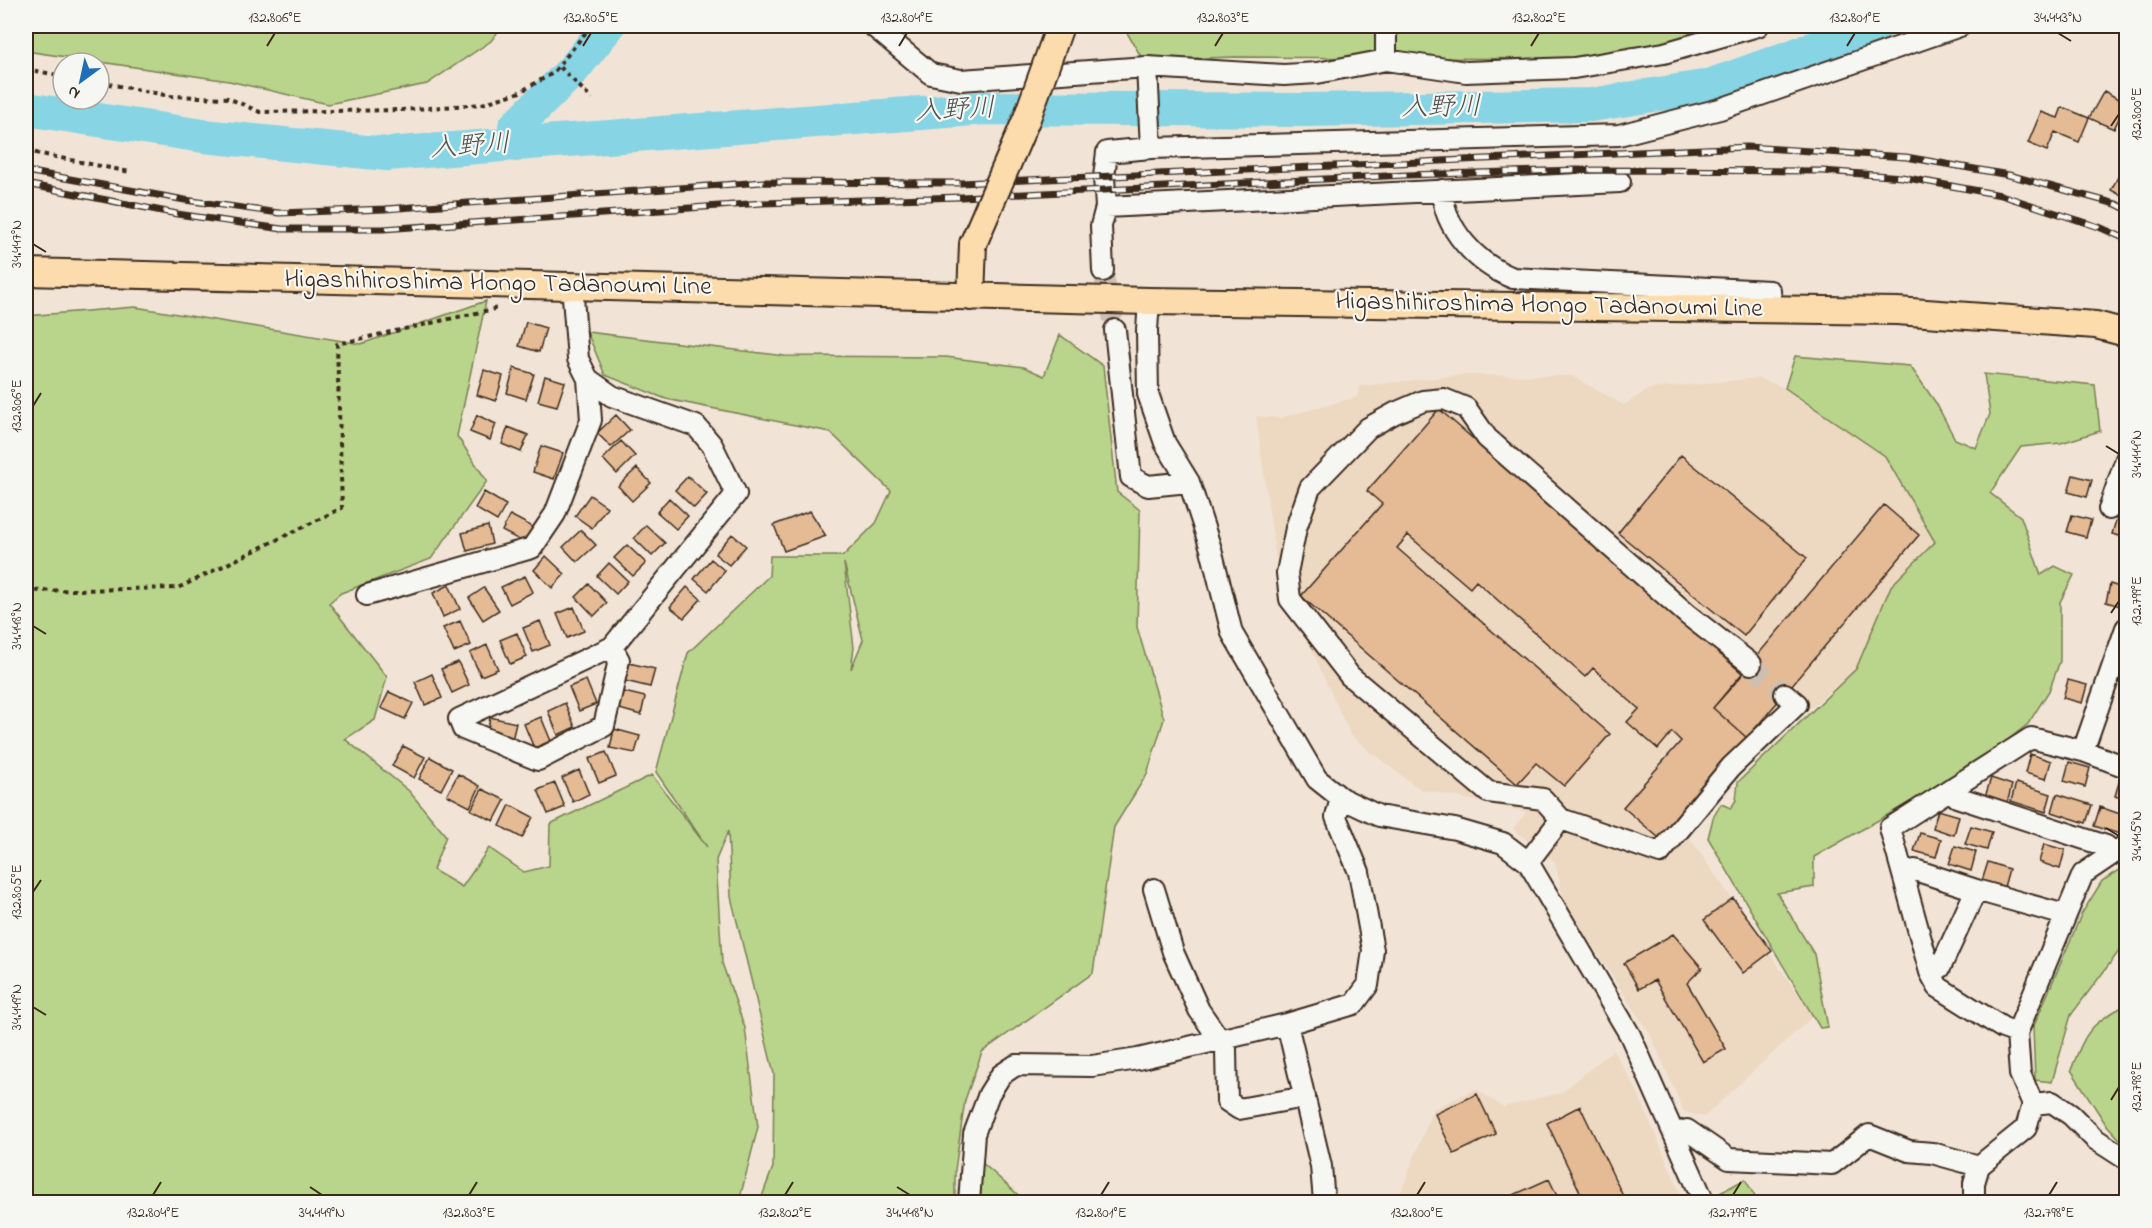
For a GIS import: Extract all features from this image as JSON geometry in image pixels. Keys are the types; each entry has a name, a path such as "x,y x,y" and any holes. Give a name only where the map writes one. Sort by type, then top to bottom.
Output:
{"main road":[{"path":"971,297 973,244 1027,118 1060,26"},
{"name":"Higashihiroshima Hongo Tadanoumi Line","path":"26,272 1149,301 1920,313 2096,324 2127,333"}],"street":[{"path":"873,26 931,74 961,80 1148,73 1284,75 1317,73 1386,60 1466,72 1574,68 1664,53 1758,26"},
{"path":"1386,26 1386,60"},
{"path":"1103,271 1101,226 1106,207 1104,177 1107,152 1150,140 1619,135 1719,109 1949,27"},
{"path":"1148,73 1150,140"},
{"path":"1106,207 1620,182"},
{"path":"1442,189 1446,213 1462,240 1498,272 1513,278 1770,291 1772,309"},
{"path":"367,595 532,548 555,514 591,420 588,379 578,359 572,285"},
{"path":"1149,301 1148,394 1165,443 1189,482 1211,549 1232,633 1317,778 1341,798 1379,816 1455,829 1503,843 1528,862 1630,1035 1704,1203"},
{"path":"1115,330 1131,477 1148,486 1189,482"},
{"path":"588,379 612,396 696,426 712,445 736,495 612,647 459,719 463,729 538,760 604,726 619,660 612,647"},
{"path":"1751,664 1688,615 1487,438 1466,408 1444,399 1424,401 1368,428 1310,488 1296,528 1287,573 1290,599 1350,676 1488,792 1543,800 1561,819 1660,853 1731,766 1797,704 1785,694"},
{"path":"2109,509 2127,459"},
{"path":"2083,751 2127,628"},
{"path":"2017,1033 2003,1028 1938,987 1930,972 1890,828 2031,738 2083,751 2127,767"},
{"path":"1950,789 1957,797 2120,849"},
{"path":"969,1203 974,1134 989,1094 1001,1075 1016,1065 1092,1066 1138,1059 1287,1024 1354,1004 1368,985 1373,950 1359,872 1336,818 1341,798"},
{"path":"1528,862 1561,819"},
{"path":"1974,1203 1974,1183 1979,1166 2026,1128 2033,1104 2020,1074 2017,1033 2065,915 2082,874 2120,849"},
{"path":"1903,873 1915,870 2065,915"},
{"path":"1154,889 1173,952 1199,1010 1226,1049 1227,1101 1239,1109 1305,1097"},
{"path":"1930,972 1940,968 1976,890"},
{"path":"1287,1024 1321,1166 1324,1203"},
{"path":"2033,1104 2052,1102 2071,1115 2095,1139 2127,1159"},
{"path":"1674,1134 1687,1130 1729,1159 1832,1164 1869,1135 1909,1151 1932,1153 1979,1166"}],"path":[{"path":"111,84 170,96 228,98 260,112 402,110 482,104 520,92 560,67 591,26"},
{"path":"560,67 592,99"},
{"path":"26,69 51,74"},
{"path":"26,151 130,172"},
{"path":"26,591 178,588 342,508 337,344 494,309 490,283"}],"shaded area":[{"path":"1461,375 1572,376 1624,405 1649,389 1758,378 1785,388 1885,456 1935,542 1891,586 1856,669 1750,760 1687,834 1813,1016 1704,1117 1684,1112 1651,1036 1564,902 1555,862 1513,829 1526,812 1420,789 1370,752 1350,734 1309,644 1281,596 1256,416 1280,418 1357,397 1360,386"},
{"path":"1613,1050 1636,1089 1684,1202 1397,1202 1433,1109 1476,1089 1503,1107 1561,1093"}],"green space":[{"path":"26,26 502,26 491,41 427,84 328,104 229,81 111,64 111,51 51,51 51,55 26,51"},
{"path":"1123,26 1758,26 1745,39 1568,59 1234,57 1143,60"},
{"path":"486,301 457,436 487,481 431,559 341,593 329,603 387,677 375,720 345,739 409,791 446,836 433,870 462,887 489,848 524,872 549,866 550,824 652,775 707,847 656,772 688,653 769,576 770,556 843,556 876,523 891,491 830,432 666,399 605,375 587,332 785,356 946,357 1024,367 1044,376 1060,335 1103,366 1117,492 1140,510 1137,627 1164,719 1147,774 1114,827 1093,973 982,1052 965,1100 955,1170 955,1202 760,1202 773,1167 774,1074 731,897 728,831 716,860 722,963 745,1028 758,1127 739,1202 26,1202 26,316 135,307 361,344","holes":["844,563 863,640 851,669 854,648"]},
{"path":"1795,356 1910,366 1936,403 1955,439 1976,448 1990,414 1984,374 2095,385 2100,431 2061,443 2021,447 1990,493 2021,517 2041,575 2055,566 2074,575 2060,602 2060,661 2049,691 2028,724 1980,762 1814,857 1814,887 1777,893 1814,954 1828,1027 1820,1028 1708,838 1713,818 1721,804 1731,808 1736,800 1738,782 1856,669 1891,586 1935,542 1885,456 1785,388"},
{"path":"2126,866 2126,942 2071,1015 2052,1082 2035,1080 2033,1028 2082,913 2102,881"},
{"path":"2126,1005 2126,1146 2105,1123 2071,1070 2090,1030 2104,1018"},
{"path":"978,1159 1026,1202 975,1202"},
{"path":"1745,1179 1758,1202 1722,1202 1720,1193"}],"building":[{"path":"2104,91 2126,103 2114,129 2089,118"},
{"path":"2062,107 2089,118 2079,142 2055,132 2047,151 2028,143 2041,112 2058,118"},
{"path":"2126,162 2126,198 2111,190"},
{"path":"526,322 546,328 539,352 519,346"},
{"path":"514,368 534,374 526,399 507,393"},
{"path":"484,370 503,376 496,401 477,395"},
{"path":"545,376 565,382 557,406 538,401"},
{"path":"1439,409 1743,674 1713,708 1747,738 1659,838 1623,807 1681,741 1672,732 1658,749 1627,722 1639,709 1593,668 1585,677 1476,581 1470,588 1408,535 1397,548 1610,734 1564,786 1536,763 1517,784 1301,596 1382,504 1367,491"},
{"path":"477,415 496,424 490,440 470,432"},
{"path":"616,415 630,430 611,447 597,433"},
{"path":"508,427 528,435 521,452 502,444"},
{"path":"621,441 635,456 617,474 603,459"},
{"path":"541,446 563,453 554,479 533,472"},
{"path":"1681,455 1807,558 1744,636 1618,533"},
{"path":"637,468 651,483 632,501 618,486"},
{"path":"2073,475 2092,480 2087,497 2068,492"},
{"path":"688,476 707,494 694,508 675,490"},
{"path":"484,492 506,505 497,521 475,508"},
{"path":"590,495 607,507 592,528 575,516"},
{"path":"669,498 688,516 676,529 657,512"},
{"path":"1884,505 1919,535 1747,738 1713,708"},
{"path":"810,511 826,536 784,551 774,525"},
{"path":"510,515 533,527 525,543 502,531"},
{"path":"2072,515 2091,520 2086,537 2067,532"},
{"path":"2117,517 2126,519 2126,538 2112,534"},
{"path":"646,525 665,543 652,556 634,538"},
{"path":"488,526 492,544 467,551 462,533"},
{"path":"581,530 596,545 577,562 563,547"},
{"path":"732,534 746,546 729,565 715,554"},
{"path":"627,545 646,563 633,576 614,558"},
{"path":"546,556 565,574 552,588 534,570"},
{"path":"711,559 725,571 708,591 694,579"},
{"path":"609,563 628,581 616,594 597,576"},
{"path":"525,576 533,592 510,604 501,587"},
{"path":"589,584 607,603 594,616 576,597"},
{"path":"2110,584 2126,589 2124,607 2106,602"},
{"path":"449,585 460,609 443,617 433,593"},
{"path":"687,587 701,599 684,618 670,607"},
{"path":"484,588 499,610 483,620 469,598"},
{"path":"574,607 584,631 567,638 557,614"},
{"path":"460,621 471,645 454,652 443,628"},
{"path":"540,621 550,645 533,652 523,628"},
{"path":"517,633 527,657 510,664 500,640"},
{"path":"487,645 498,669 481,676 470,653"},
{"path":"458,662 469,685 452,693 441,669"},
{"path":"629,663 655,669 650,687 625,681"},
{"path":"432,674 442,698 425,705 415,682"},
{"path":"586,680 596,704 579,711 569,687"},
{"path":"2068,680 2087,685 2082,703 2063,698"},
{"path":"620,691 645,697 641,715 616,708"},
{"path":"389,692 413,703 405,719 381,708"},
{"path":"565,703 575,727 558,735 548,711"},
{"path":"490,717 516,723 512,740 487,735"},
{"path":"541,717 551,741 534,748 524,724"},
{"path":"614,729 640,736 635,753 610,748"},
{"path":"403,746 425,757 414,778 392,766"},
{"path":"606,752 616,776 599,783 589,759"},
{"path":"2030,754 2051,761 2046,779 2025,773"},
{"path":"430,757 452,769 441,790 419,779"},
{"path":"2069,762 2090,768 2085,787 2064,781"},
{"path":"579,770 589,794 573,802 562,778"},
{"path":"458,774 480,786 470,807 447,795"},
{"path":"1991,778 2012,785 2007,803 1985,797"},
{"path":"2120,779 2126,781 2126,800 2115,796"},
{"path":"555,783 565,807 548,814 538,790"},
{"path":"2016,783 2051,794 2046,812 2011,801"},
{"path":"482,789 505,800 494,821 471,810"},
{"path":"2057,794 2092,805 2086,823 2052,812"},
{"path":"510,805 533,817 522,838 500,826"},
{"path":"2100,807 2126,816 2126,836 2094,826"},
{"path":"1938,810 1959,816 1954,835 1933,828"},
{"path":"1971,826 1992,832 1987,850 1965,844"},
{"path":"1920,833 1941,839 1936,857 1914,851"},
{"path":"2044,844 2065,850 2060,869 2039,862"},
{"path":"1955,846 1976,852 1971,871 1949,864"},
{"path":"1988,862 2009,869 2004,887 1982,881"},
{"path":"1733,898 1772,951 1743,973 1704,920"},
{"path":"1673,934 1702,968 1687,983 1726,1049 1703,1062 1655,980 1639,989 1624,963"},
{"path":"1477,1094 1496,1134 1454,1154 1435,1114"},
{"path":"1580,1106 1623,1196 1609,1202 1585,1202 1547,1123"},
{"path":"1549,1179 1560,1202 1498,1202"}],"waterway":[{"path":"516,145 515,127 572,71 608,26"},
{"name":"入野川","path":"26,109 203,136 387,154 986,108 1304,110 1591,105 1709,86 1877,26"}],"tunnel":[{"path":"1103,271 1115,330"},
{"path":"1751,664 1785,694"}],"railway":[{"path":"26,171 185,200 279,213 385,209 763,182 961,183 1747,147 1906,157 2009,175 2116,204 2126,209"},
{"path":"26,184 177,214 282,229 383,229 763,203 961,197 1407,175 1576,170 1823,171 1902,177 2001,195 2099,227 2126,239"}]}
